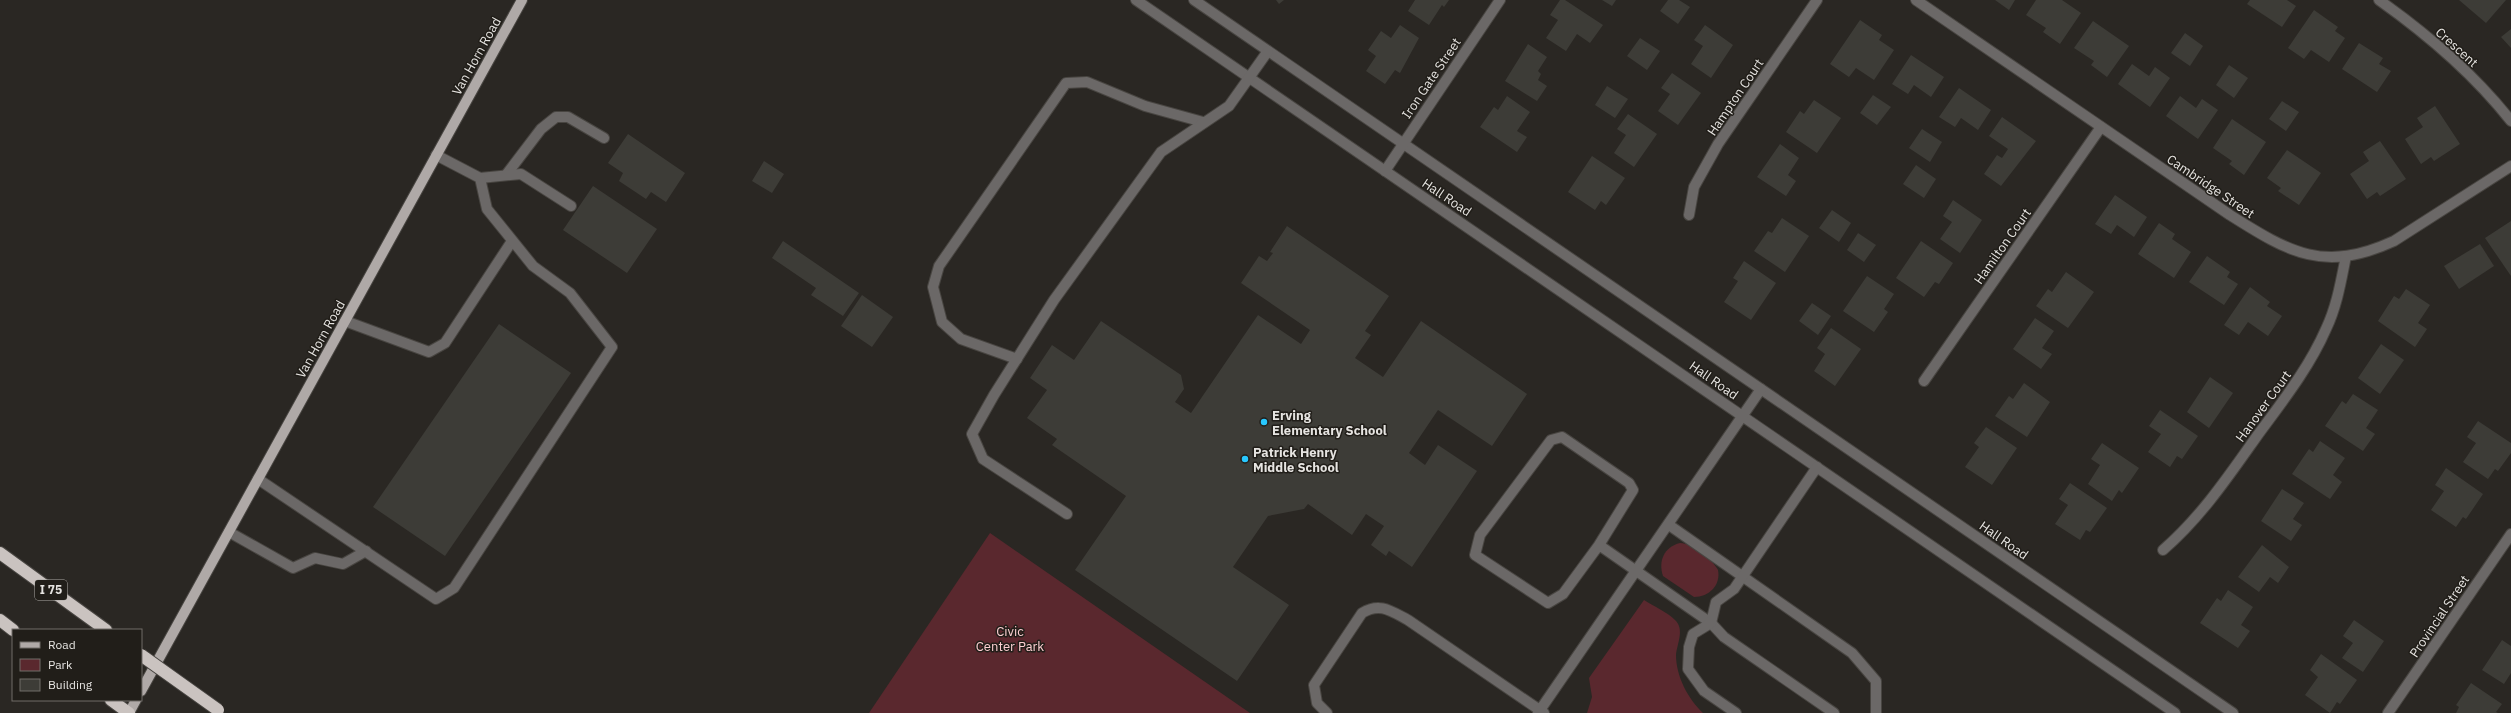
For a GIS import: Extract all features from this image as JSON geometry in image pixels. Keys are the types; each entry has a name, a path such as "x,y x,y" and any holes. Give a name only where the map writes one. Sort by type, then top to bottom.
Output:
{"highway":[{"name":"I 75","path":"0,553 104,629"},
{"path":"0,620 12,629"},
{"path":"142,656 220,712"},
{"path":"111,701 129,713"}],"main road":[{"name":"Van Horn Road","path":"142,689 522,0"},
{"path":"129,713 135,701"}],"street":[{"name":"Hall Road","path":"1136,0 2175,713"},
{"name":"Hall Road","path":"1194,0 2233,713"},
{"name":"Iron Gate Street","path":"1385,171 1500,0"},
{"name":"Hampton Court","path":"1689,215 1694,187 1718,144 1818,0"},
{"name":"Cambridge Street","path":"1916,0 2275,244 2312,256 2346,256 2373,250 2394,241 2511,166"},
{"name":"Crescent","path":"2379,0 2437,44 2472,78 2511,121"},
{"path":"1068,514 983,459 972,434 1017,359 1059,294 1161,152 1203,122 1229,106 1268,51"},
{"path":"1017,359 961,338 942,322 933,287 939,266 1066,83 1087,82 1145,106 1203,122"},
{"path":"506,175 541,129 556,116 568,116 604,138"},
{"name":"Hamilton Court","path":"1924,381 2101,126"},
{"path":"436,155 480,178 521,174 571,206"},
{"path":"258,479 366,550 436,599 454,588 612,347 570,292 533,266 487,209 480,178"},
{"path":"345,321 429,352 445,342 512,241"},
{"name":"Hanover Court","path":"2163,550 2187,529 2207,505 2302,375 2327,328 2335,306 2346,256"},
{"name":"Hall Road","path":"1742,416 1761,389"},
{"path":"1327,713 1317,703 1314,685 1362,613 1372,607 1384,607 1408,620 1541,712 1742,416"},
{"path":"1562,437 1629,483 1633,490 1599,545 1563,594 1548,603 1475,555 1480,536 1550,440 1562,437"},
{"path":"1736,713 1704,691 1688,669 1689,647 1693,634 1711,623 1716,602 1734,589 1817,467"},
{"path":"1668,525 1743,575 1852,653 1876,681 1876,713"},
{"path":"229,532 293,568 314,558 343,564 366,550"},
{"name":"Provincial Street","path":"2388,713 2511,534"},
{"path":"1599,545 1711,623 1724,637 1834,713"}],"green space":[{"name":"Civic Center Park","path":"990,533 1250,713 869,713"},
{"path":"1680,543 1691,546 1702,552 1718,570 1718,581 1716,585 1704,595 1694,597 1663,576 1661,565 1666,551 1674,545"},
{"path":"1644,600 1668,614 1678,624 1680,628 1680,637 1676,655 1678,671 1684,687 1692,701 1703,713 1587,713 1592,697 1589,678"}],"building":[{"path":"1276,0 1284,0 1279,4"},
{"path":"1415,0 1449,0 1444,7 1442,5 1429,25 1408,11"},
{"path":"1560,0 1565,0 1603,25 1590,43 1577,34 1566,51 1546,38 1558,20 1550,15"},
{"path":"1602,0 1616,0 1612,6"},
{"path":"1668,0 1679,0 1690,7 1678,24 1660,11"},
{"path":"1995,0 2015,0 2009,10"},
{"path":"2036,0 2062,0 2081,13 2060,44 2043,32 2046,28 2026,15"},
{"path":"2250,0 2287,0 2296,6 2282,27 2247,4"},
{"path":"2459,0 2506,0 2486,23"},
{"path":"2314,10 2338,27 2335,31 2345,38 2329,62 2311,50 2304,59 2288,48"},
{"path":"1860,20 1882,35 1879,40 1894,50 1874,80 1856,68 1849,77 1830,64"},
{"path":"2093,21 2129,46 2107,77 2091,65 2094,61 2074,48"},
{"path":"1400,25 1419,38 1400,73 1395,70 1385,84 1366,71 1376,56 1368,50 1381,31 1391,38"},
{"path":"1705,25 1733,45 1711,78 1691,64 1703,46 1694,40"},
{"path":"2511,29 2511,48 2501,37"},
{"path":"2185,33 2203,46 2190,66 2171,53"},
{"path":"1640,38 1660,51 1647,70 1627,56"},
{"path":"2359,43 2383,58 2379,64 2391,71 2377,92 2342,69"},
{"path":"1528,44 1547,57 1538,71 1541,74 1538,80 1547,86 1537,101 1505,81"},
{"path":"1911,55 1944,77 1931,97 1914,85 1908,94 1892,84"},
{"path":"2132,64 2149,76 2155,67 2170,78 2150,107 2118,84"},
{"path":"2229,65 2248,78 2234,98 2216,85"},
{"path":"1672,73 1701,93 1678,125 1658,111 1670,94 1661,88"},
{"path":"1607,86 1628,99 1615,118 1595,105"},
{"path":"1959,88 1991,110 1978,130 1961,118 1955,127 1939,117"},
{"path":"1873,95 1891,107 1877,125 1860,113"},
{"path":"1507,96 1530,112 1517,131 1527,137 1517,152 1480,127 1494,107 1498,110"},
{"path":"2180,96 2196,108 2202,99 2218,110 2198,139 2166,116"},
{"path":"1814,100 1841,118 1817,153 1786,132 1800,111 1804,114"},
{"path":"2282,101 2299,112 2286,131 2269,119"},
{"path":"2435,106 2460,144 2434,161 2431,157 2421,164 2405,139 2423,127 2417,118"},
{"path":"1628,114 1657,134 1634,167 1614,153 1626,135 1617,129"},
{"path":"2002,117 2036,141 2001,186 1984,174 1997,155 2002,158 2008,149 1989,136"},
{"path":"2232,119 2266,142 2244,175 2229,164 2232,161 2213,148"},
{"path":"1922,129 1942,142 1930,162 1909,148"},
{"path":"628,134 685,173 666,202 651,192 646,199 619,181 623,173 608,163"},
{"path":"2380,141 2406,179 2380,196 2377,192 2367,199 2350,174 2369,161 2363,152"},
{"path":"1780,144 1799,158 1788,175 1796,181 1786,196 1757,177"},
{"path":"2287,150 2321,173 2299,205 2278,191 2281,188 2267,178"},
{"path":"1592,156 1625,178 1606,205 1601,201 1595,210 1568,192"},
{"path":"764,161 784,174 772,193 752,181"},
{"path":"1916,165 1936,179 1924,198 1903,184"},
{"path":"593,186 657,229 627,273 563,230"},
{"path":"2115,195 2147,217 2134,237 2117,225 2111,234 2095,224"},
{"path":"1953,200 1982,220 1960,253 1940,239 1952,222 1943,216"},
{"path":"1832,210 1851,223 1839,242 1819,228"},
{"path":"1782,218 1809,236 1785,272 1754,251 1768,231 1772,233"},
{"path":"2511,221 2511,276 2485,238"},
{"path":"2159,223 2175,234 2172,239 2191,252 2174,278 2138,254"},
{"name":"Patrick Henry Middle School","path":"1287,226 1389,296 1365,331 1371,335 1355,358 1383,377 1421,321 1527,394 1492,446 1438,410 1409,453 1425,465 1438,445 1477,471 1412,567 1389,551 1386,556 1371,545 1384,526 1366,514 1352,535 1308,504 1304,509 1268,516 1233,567 1289,605 1237,681 1075,570 1126,496 1052,445 1057,439 1027,418 1047,390 1030,378 1052,345 1074,360 1101,321 1181,375 1184,389 1175,402 1191,413 1258,315 1301,344 1310,330 1241,283 1259,256 1267,261 1273,253 1270,252"},
{"path":"1858,233 1876,245 1864,262 1847,250"},
{"path":"783,241 859,293 843,316 811,295 816,288 772,258"},
{"path":"1921,241 1953,263 1939,284 1935,282 1924,297 1896,278"},
{"path":"2480,244 2494,266 2459,289 2444,266"},
{"path":"2207,256 2230,272 2227,277 2238,284 2224,305 2189,282"},
{"path":"1744,261 1776,283 1751,320 1724,302 1738,281 1733,278"},
{"path":"2066,272 2094,292 2068,328 2036,306 2048,289 2052,292"},
{"path":"1867,276 1894,294 1884,309 1888,312 1874,332 1843,311"},
{"path":"2250,287 2270,302 2267,306 2282,316 2268,336 2248,322 2239,335 2224,325"},
{"path":"2406,289 2430,305 2418,323 2427,329 2415,347 2378,321 2394,296 2399,299"},
{"path":"862,295 893,317 872,347 841,326"},
{"path":"1812,303 1831,316 1818,335 1799,321"},
{"path":"2035,318 2054,331 2042,348 2052,354 2041,369 2013,349"},
{"path":"499,324 571,373 445,556 373,507"},
{"path":"1831,328 1861,349 1835,386 1814,371 1825,354 1817,348"},
{"path":"2381,344 2404,360 2380,394 2358,378"},
{"path":"2210,377 2233,393 2209,428 2187,412"},
{"path":"2024,383 2050,402 2027,437 1995,416 2009,396 2013,399"},
{"path":"2353,394 2378,410 2366,428 2375,434 2363,451 2325,426 2342,401 2346,404"},
{"path":"2160,410 2198,436 2182,459 2177,456 2170,467 2148,452 2161,434 2149,426"},
{"path":"2478,421 2511,443 2511,453 2498,471 2495,469 2488,479 2463,462 2476,443 2467,437"},
{"path":"1986,427 2017,448 1992,485 1965,467 1979,447 1974,443"},
{"path":"2320,441 2345,458 2333,475 2342,482 2330,499 2292,474 2309,449 2313,452"},
{"path":"2102,443 2139,468 2122,493 2119,490 2112,501 2088,484 2100,465 2091,459"},
{"path":"2446,468 2483,494 2466,519 2463,517 2456,527 2431,510 2444,491 2435,485"},
{"path":"2070,483 2107,508 2090,532 2086,530 2080,540 2055,524 2068,505 2059,499"},
{"path":"2282,489 2304,503 2293,519 2302,525 2291,541 2261,521"},
{"path":"2262,545 2289,567 2278,583 2270,577 2259,592 2238,577"},
{"path":"2228,590 2253,607 2241,625 2250,631 2238,648 2200,623 2217,598 2221,601"},
{"path":"2354,620 2384,641 2363,672 2342,658 2353,643 2343,636"},
{"path":"2502,640 2511,646 2511,673 2504,684 2482,670"},
{"path":"2321,654 2357,680 2340,704 2337,702 2330,713 2305,695 2318,677 2310,670"},
{"path":"2471,683 2502,704 2496,712 2498,713 2456,713 2459,707 2456,705"}],"place":[{"name":"Erving Elementary School","path":"1264,422"},
{"name":"Patrick Henry Middle School","path":"1245,459"}]}
